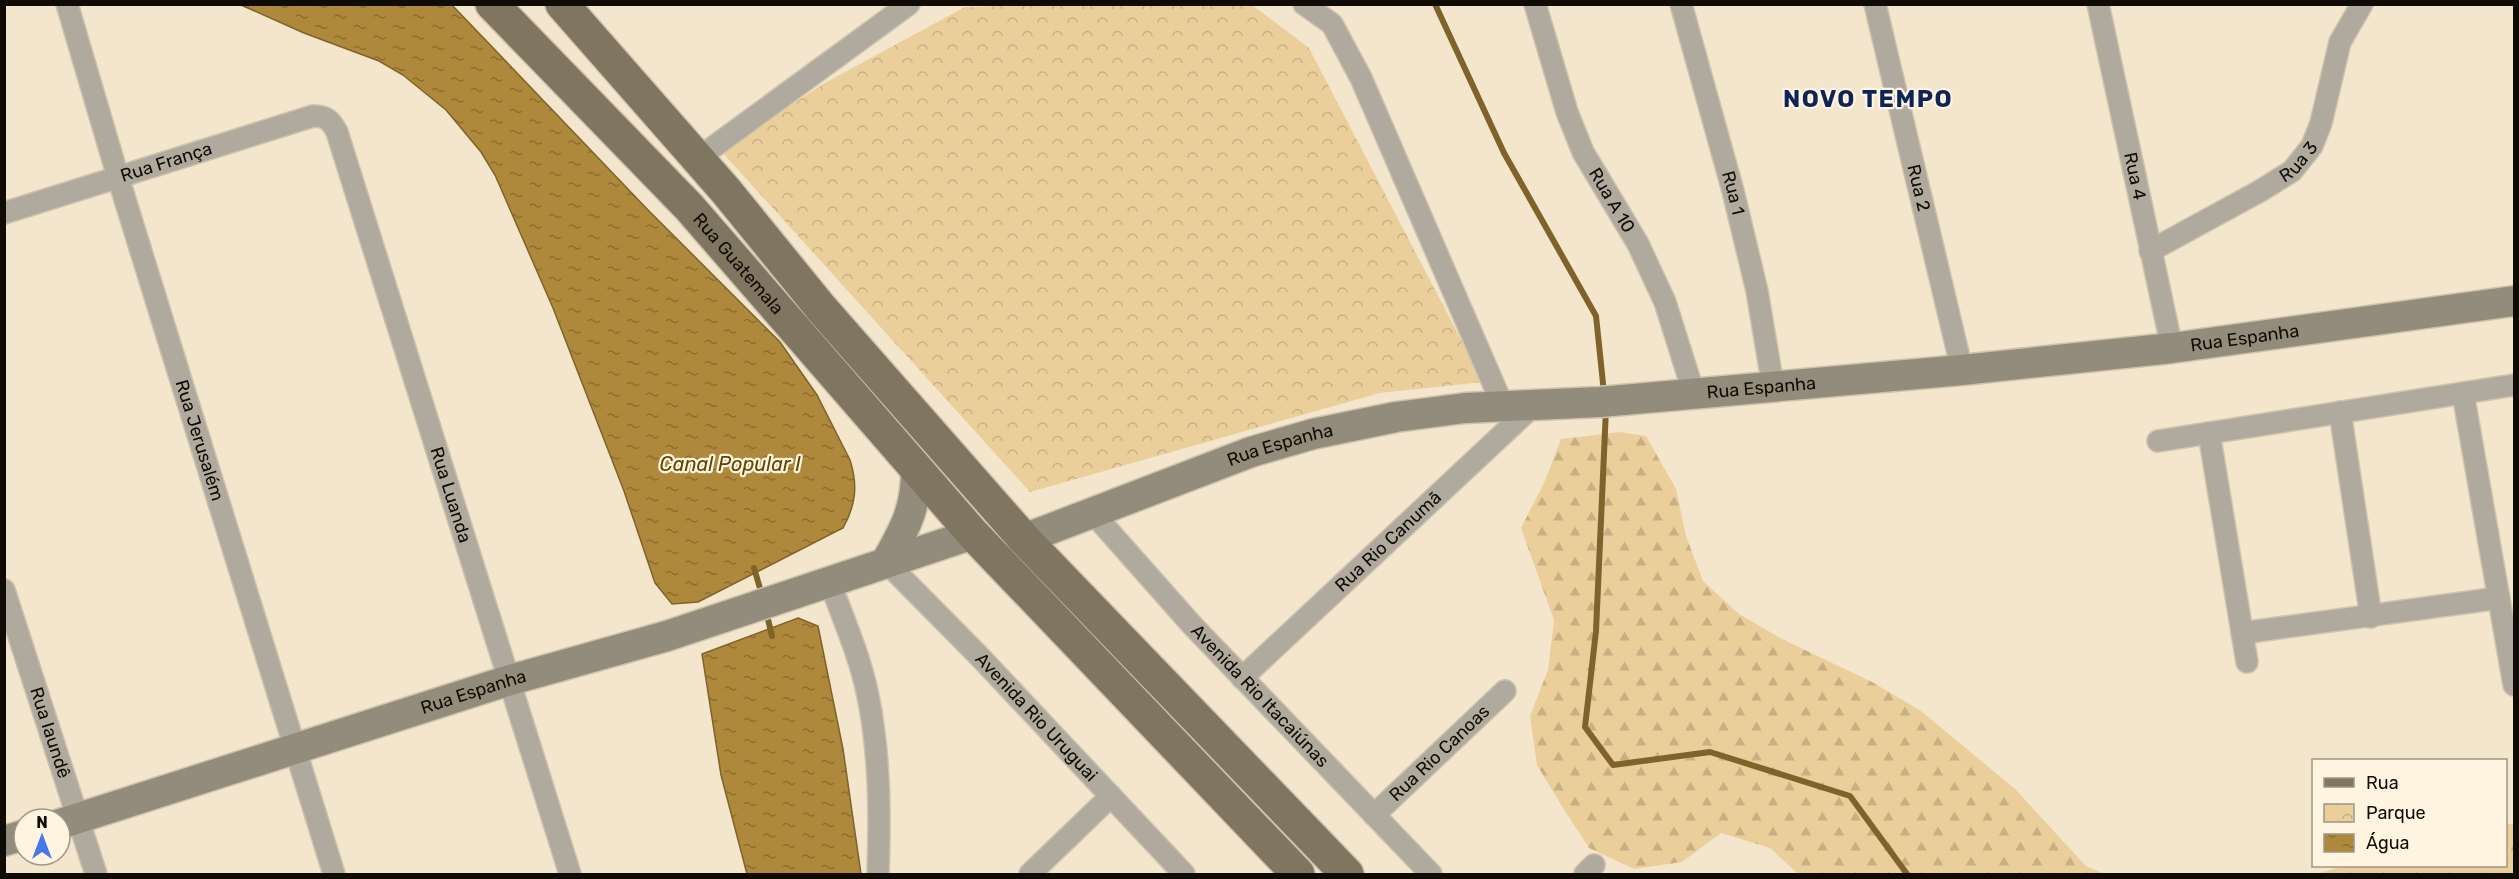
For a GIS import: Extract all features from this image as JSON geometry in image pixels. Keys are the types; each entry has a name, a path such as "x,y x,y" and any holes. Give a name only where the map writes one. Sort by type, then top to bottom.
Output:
{"main road":[{"name":"Rua Guatemala","path":"492,4 689,207 974,534 1298,874"},
{"name":"Rua Guatemala","path":"562,4 698,159 820,308 1024,539 1347,874"},
{"path":"795,329 820,308"}],"street":[{"name":"Rua Jerusalém","path":"67,4 118,177 333,874"},
{"path":"698,159 909,4"},
{"path":"1304,4 1332,24 1361,78 1503,406"},
{"name":"Rua A 10","path":"1535,4 1567,112 1583,152 1638,244 1665,302 1694,394"},
{"name":"Rua 1","path":"1681,4 1741,224 1757,291 1773,386"},
{"name":"Rua 2","path":"1875,4 1962,370"},
{"name":"Rua 4","path":"2098,4 2172,348"},
{"name":"Rua 3","path":"2150,251 2292,171 2312,147 2322,123 2340,42 2362,4"},
{"name":"Rua França","path":"4,213 313,116 328,118"},
{"name":"Rua Luanda","path":"328,118 338,132 570,874"},
{"name":"Rua Espanha","path":"1024,539 1251,452 1314,434 1396,417 1465,408 1636,400 1962,370 2172,348 2514,301"},
{"path":"2158,441 2514,385"},
{"path":"2463,393 2514,685"},
{"name":"Rua Rio Canumã","path":"1242,678 1533,405"},
{"path":"2340,412 2371,617"},
{"path":"2209,433 2247,662"},
{"path":"886,562 913,508 916,468"},
{"name":"Avenida Rio Itacaiúnas","path":"1092,512 1242,678 1431,874"},
{"name":"Rua Espanha","path":"72,820 510,680 667,636 974,534"},
{"name":"Avenida Rio Uruguai","path":"886,562 980,657 1184,874"},
{"path":"830,583 858,657 868,696 878,754 878,874"},
{"name":"Rua Iaundê","path":"4,590 65,807"},
{"path":"2242,633 2499,598"},
{"name":"Rua Rio Canoas","path":"1374,815 1505,692"},
{"path":"1030,874 1111,796"},
{"name":"Rua Iaundê","path":"72,827 96,874"}],"green space":[{"path":"1075,4 1252,5 1309,48 1483,382 1380,393 1030,492 721,151 823,84 965,7"},
{"path":"1620,432 1646,436 1676,489 1686,536 1703,581 1739,614 1782,639 1872,682 1921,711 2015,789 2086,866 2105,874 1798,874 1770,848 1721,833 1682,862 1634,869 1589,848 1537,765 1530,716 1548,670 1554,620 1521,528 1544,483 1561,439"},
{"path":"2507,824 2514,824 2514,874 2316,874 2340,867 2507,867"}],"water":[{"name":"Canal Popular I","path":"241,5 452,5 648,210 780,342 817,395 850,460 855,486 851,511 843,528 698,602 672,604 655,583 624,491 553,308 495,175 481,152 446,110 403,75 379,61 304,33"},
{"path":"798,618 818,626 843,749 861,874 747,874 721,775 702,654"}],"waterway":[{"path":"1435,4 1504,153 1596,316 1604,393"},
{"path":"1606,409 1596,631 1585,727 1613,765 1710,752 1850,796 1907,874"},
{"path":"754,568 762,595"},
{"path":"766,611 772,636"}],"district":[{"name":"NOVO TEMPO","path":"1868,99"}]}
